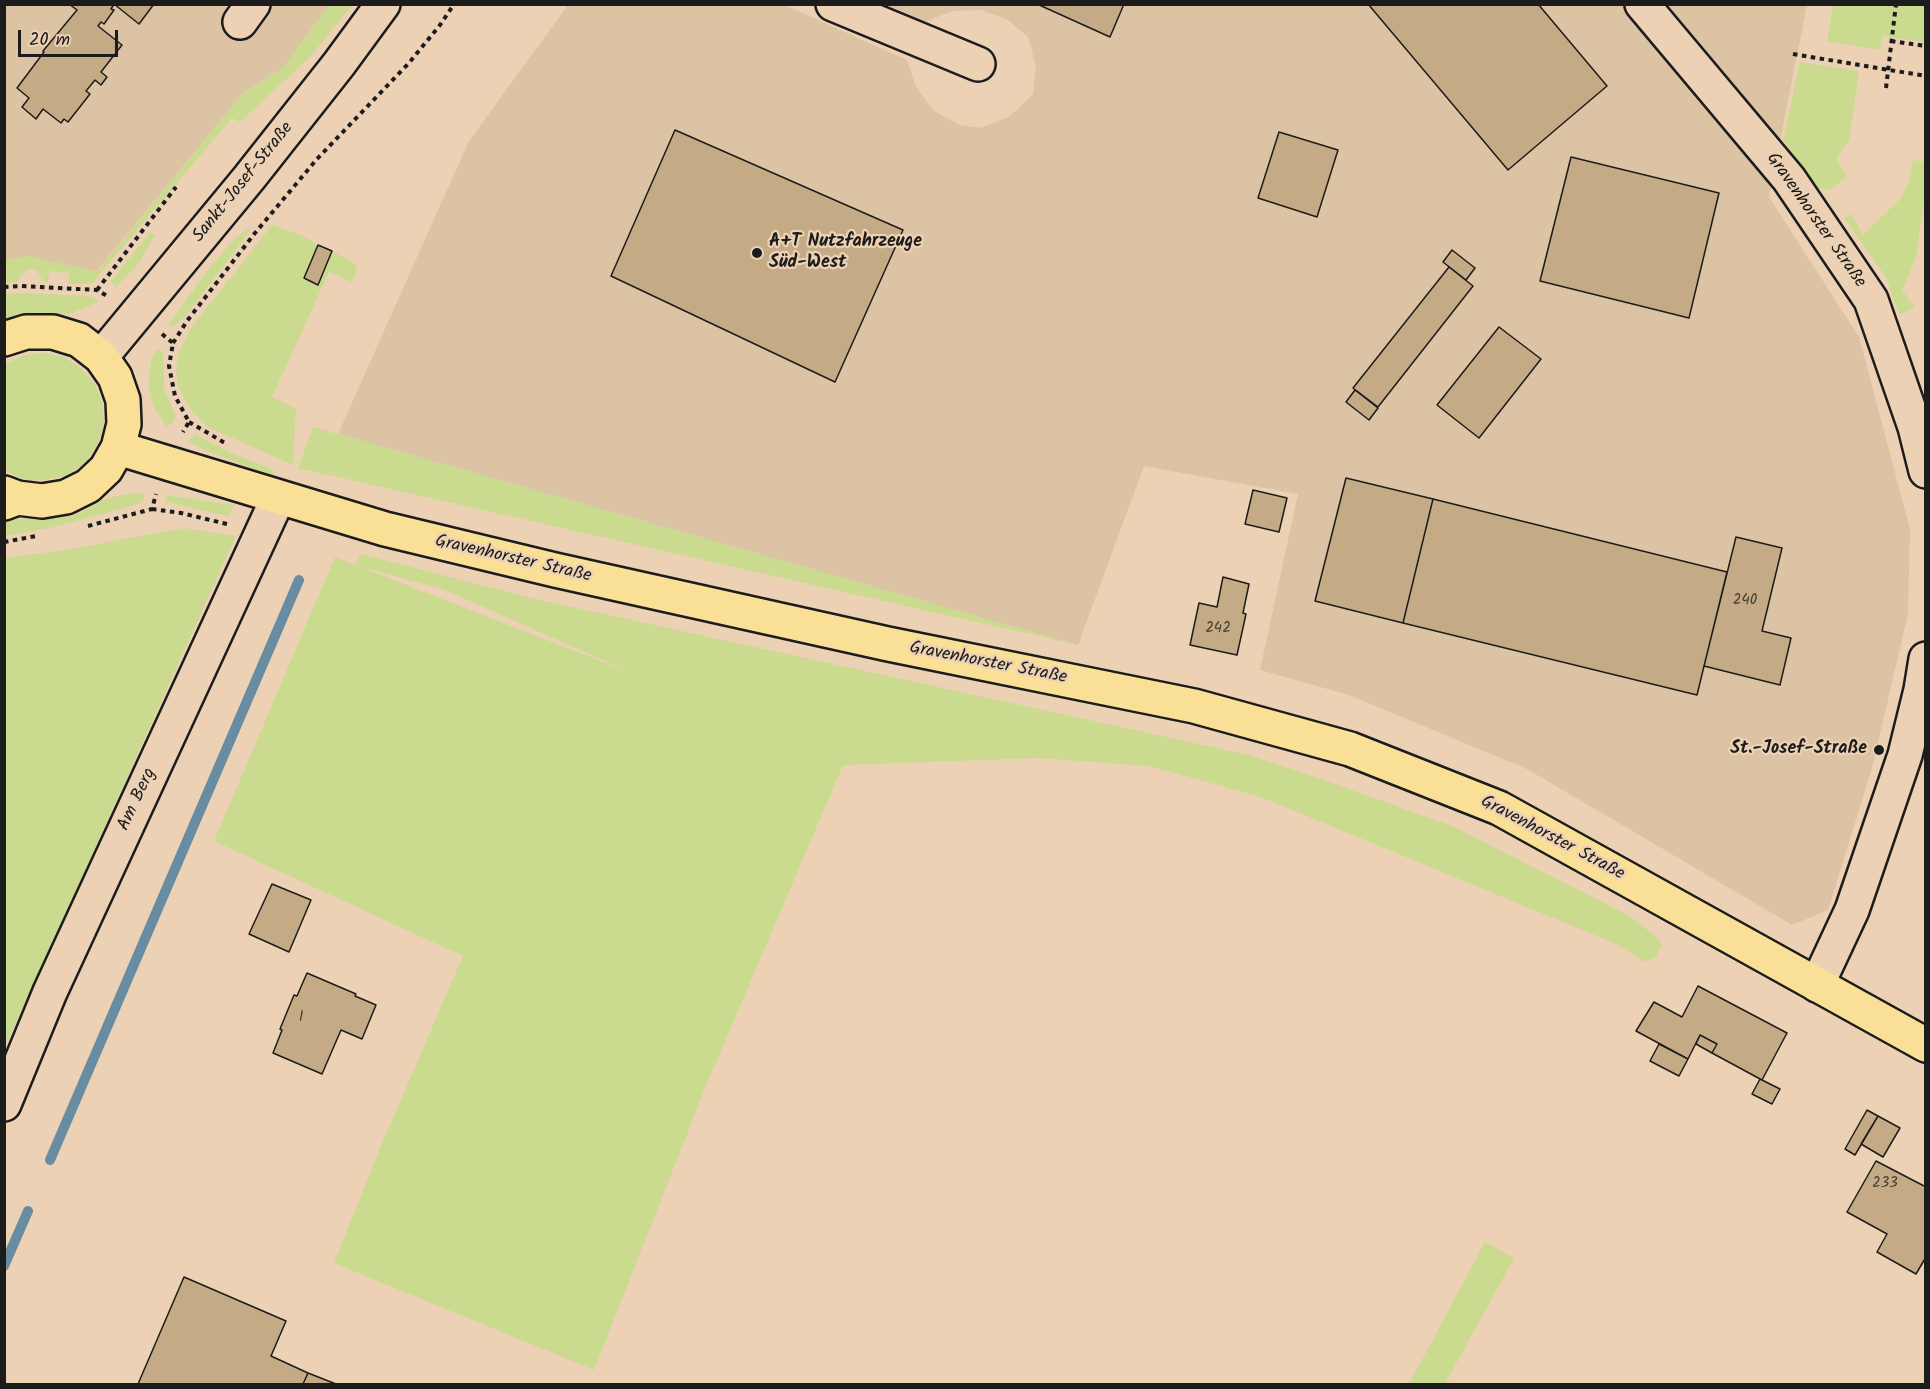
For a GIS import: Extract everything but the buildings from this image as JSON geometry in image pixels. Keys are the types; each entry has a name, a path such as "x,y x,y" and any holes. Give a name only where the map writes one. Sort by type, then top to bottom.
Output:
{"main road":[{"path":"4,339 26,332 53,332 79,340 101,357 115,377 123,400 124,424 118,448 106,469 88,486 66,497 42,501 9,498"},
{"name":"Gravenhorster Straße","path":"118,448 385,530 888,644 1194,706 1350,749 1499,808 1926,1045"}],"street":[{"name":"Sankt-Josef-Straße","path":"101,357 249,178 383,4"},
{"path":"833,4 978,64"},
{"name":"Gravenhorster Straße","path":"1642,4 1790,179 1870,300 1915,428 1926,471"},
{"name":"Am Berg","path":"4,1104 50,992 278,498"},
{"path":"1817,985 1852,910 1905,755 1926,659"}],"path":[{"path":"173,343 187,321 255,233 317,159 409,63 441,25 454,4"},
{"path":"1886,88 1896,4"},
{"path":"1891,41 1926,46"},
{"path":"1792,54 1926,76"},
{"path":"98,290 176,187"},
{"path":"152,509 181,513 262,533"}],"shaded area":[{"path":"5,5 331,5 283,68 243,93 96,272 28,256 5,260"},
{"path":"568,5 785,5 907,60 916,87 933,110 959,125 980,128 1009,117 1033,94 1036,66 1028,37 1008,20 981,10 952,11 925,22 887,5 1807,5 1769,197 1859,337 1910,529 1908,614 1872,768 1828,910 1792,925 1527,769 1349,695 1260,670 1298,494 1144,466 1078,645 338,434 469,141"}],"green space":[{"path":"329,4 352,5 310,57 240,122 232,118 93,282 68,284 69,273 49,271 48,282 43,281 36,269 27,269 17,282 5,283 5,260 28,256 97,272 243,93 283,68"},
{"path":"1833,5 1925,5 1925,42 1882,36 1880,50 1827,41"},
{"path":"1800,62 1858,71 1849,140 1836,159 1847,176 1830,190 1819,189 1783,140"},
{"path":"1913,160 1925,162 1925,193 1916,258 1902,290 1915,307 1899,315 1886,277 1844,218 1851,214 1863,235 1899,200 1908,184"},
{"path":"272,225 299,234 318,245 304,278 318,284 332,251 357,267 352,282 329,272 272,397 296,408 293,465 208,427 185,400 178,386 176,368 180,349 191,328"},
{"path":"251,227 184,318 174,326 168,325 210,267 236,237"},
{"path":"150,232 155,235 140,262 115,288 111,281"},
{"path":"4,294 88,296 98,302 69,314 27,315 5,322"},
{"path":"156,349 160,349 163,353 164,388 176,416 167,427 153,406 148,386 151,362"},
{"path":"44,353 64,357 81,368 94,383 102,401 104,423 98,444 85,463 67,475 45,480 23,479 5,470 5,364 24,355"},
{"path":"313,427 1078,645 298,468"},
{"path":"196,435 234,454 272,469 274,477 187,441"},
{"path":"132,493 145,494 138,504 54,527 5,536 5,521 54,519 75,515 104,499"},
{"path":"166,495 233,505 228,516 166,502"},
{"path":"184,528 236,536 5,1047 5,558 71,549"},
{"path":"361,554 531,598 1249,755 1454,827 1628,915 1654,935 1662,945 1655,958 1645,962 1616,944 1261,797 1150,766 1039,758 843,765 708,1081 594,1370 334,1263 381,1146 463,956 214,841 335,557 355,565","holes":["358,566 445,590 630,672"]},
{"path":"1485,1242 1514,1258 1445,1384 1409,1384"}],"waterway":[{"path":"50,1160 299,580"},
{"path":"4,1266 28,1211"}],"place":[{"name":"A+T Nutzfahrzeuge Süd-West","path":"757,253"},
{"name":"St.-Josef-Straße","path":"1879,750"}]}
